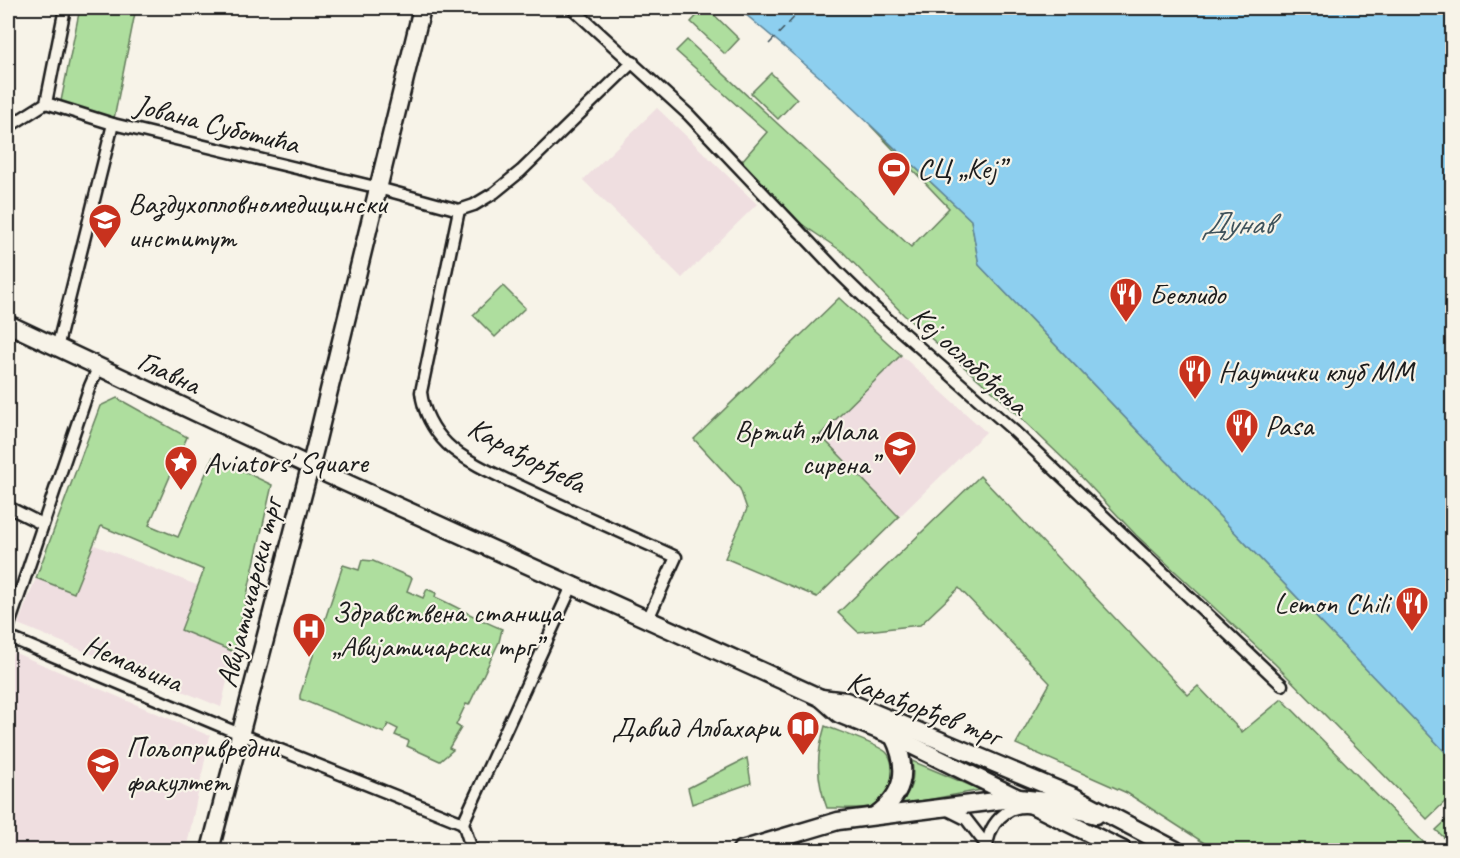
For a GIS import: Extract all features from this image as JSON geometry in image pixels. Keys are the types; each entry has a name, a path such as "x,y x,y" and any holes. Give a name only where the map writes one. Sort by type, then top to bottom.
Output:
{"main road":[{"name":"Авијатичарски трг","path":"210,850 310,466 422,8"},
{"name":"Главна","path":"8,324 310,466"},
{"path":"310,466 820,698"},
{"name":"Карађорђев трг","path":"820,698 839,714 893,736 1019,798 1036,809 1123,850"},
{"name":"Карађорђев трг","path":"820,698 846,701 1048,785 1115,817 1176,850"},
{"path":"876,815 892,801 901,783 903,762 893,736"},
{"path":"741,850 823,825 876,815 1019,798 1046,801 1090,814 1115,817"}],"street":[{"path":"8,127 46,103 65,8"},
{"name":"Кеј ослобођења","path":"572,8 689,115 876,309 1018,434 1282,685"},
{"path":"377,188 459,210 474,205 494,193 520,171 633,63"},
{"name":"Јована Суботића","path":"46,103 113,124 377,188"},
{"path":"57,348 113,124"},
{"name":"Карађорђева","path":"459,210 421,392 431,423 438,435 452,448 489,471 676,557 648,620"},
{"path":"8,628 42,524 98,368"},
{"path":"8,507 42,524"},
{"path":"472,850 463,823 572,586"},
{"name":"Немањина","path":"8,637 240,734 463,823"},
{"path":"940,807 966,819 987,848"},
{"path":"987,848 993,825 1004,814 1028,807 1036,809"}],"shaded area":[{"path":"657,108 757,204 682,278 583,180"},
{"name":"Вртић „Мала сирена”","path":"901,355 986,432 899,517 820,435"},
{"path":"92,544 199,586 182,630 234,652 221,707 18,624 36,578 74,592"},
{"name":"Пољопривредни факултет","path":"13,652 210,736 186,850 8,850 8,666"}],"green space":[{"path":"80,8 136,8 113,124 46,103 61,101"},
{"path":"704,8 707,8 739,39 725,54 691,22"},
{"path":"687,40 911,247 949,208 870,125 971,220 979,265 1452,759 1452,795 1427,819 1275,664 1136,535 1073,468 1001,399 904,315 843,252 797,221 741,162 767,132 676,51"},
{"path":"771,73 797,99 778,119 751,93"},
{"path":"503,286 525,308 495,337 473,315"},
{"path":"839,298 901,355 820,435 899,517 817,597 725,558 747,509 740,489 694,439"},
{"path":"117,398 187,437 149,525 178,537 213,457 272,485 234,652 181,630 204,570 101,526 74,593 36,578 100,406"},
{"path":"980,476 1188,695 1198,686 1242,732 1282,699 1431,850 1215,850 1127,793 1016,744 1050,683 959,588 920,625 858,632 838,613"},
{"path":"362,560 373,561 412,578 407,591 423,598 427,589 436,593 435,597 502,629 499,642 469,705 466,704 456,725 461,728 449,748 453,750 440,761 407,746 409,741 395,735 398,729 388,724 384,733 300,699 343,565 359,570"},
{"path":"825,726 866,741 886,752 890,758 892,774 890,783 887,792 877,804 865,808 827,808 819,777 820,747"},
{"path":"747,758 751,783 692,804 688,788"},
{"path":"912,761 981,790 900,805 911,784"},
{"path":"1452,815 1452,845 1436,830"}],"water":[{"name":"Дунав","path":"738,8 1452,8 1452,759 979,265 971,220 821,78"}],"ferry route":[{"path":"769,44 803,8"}],"place":[{"name":"СЦ „Кеј”","path":"894,197"},
{"name":"Ваздухопловномедицински институт","path":"105,249"},
{"name":"Беолидо","path":"1126,323"},
{"name":"Наутички клуб ММ","path":"1195,400"},
{"name":"Pasa","path":"1242,454"},
{"name":"Вртић „Мала сирена”","path":"900,476"},
{"name":"Aviators' Square","path":"181,491"},
{"name":"Lemon Chili","path":"1412,632"},
{"name":"Здравствена станица „Авијатичарски трг”","path":"309,658"},
{"name":"Давид Албахари","path":"803,756"},
{"name":"Пољопривредни факултет","path":"103,793"}]}
